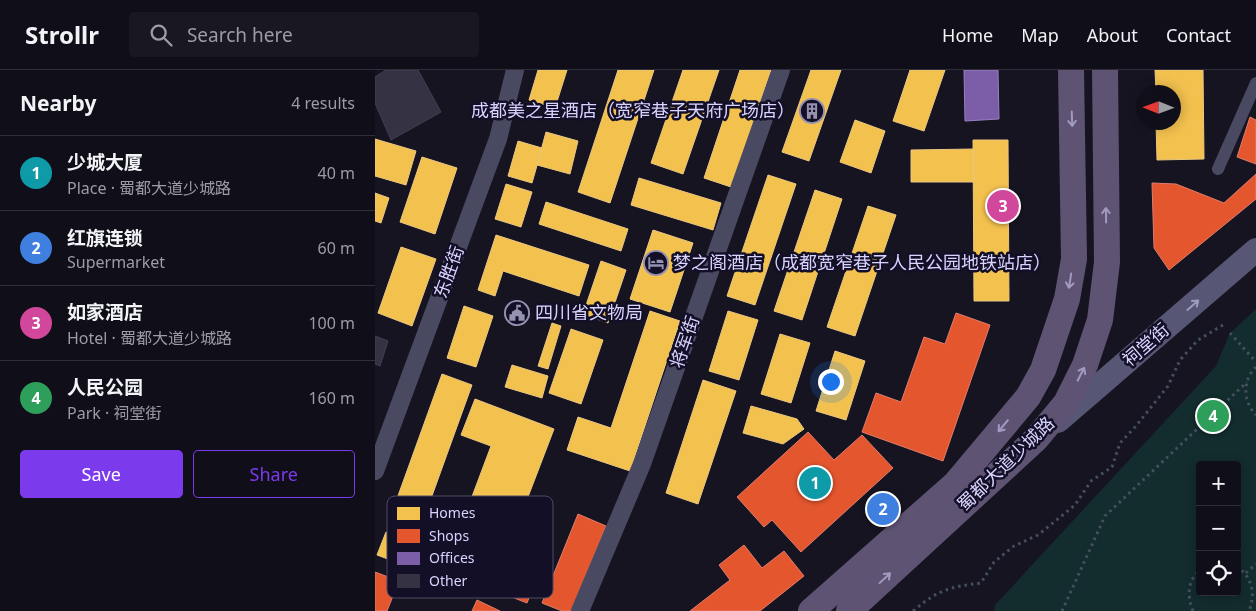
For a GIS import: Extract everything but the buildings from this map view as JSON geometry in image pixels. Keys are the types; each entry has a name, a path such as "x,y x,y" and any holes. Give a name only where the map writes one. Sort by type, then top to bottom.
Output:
{"main road":[{"name":"蜀都大道少城路","path":"811,611 955,484 1028,397 1043,370 1067,299 1074,259 1071,70"},
{"name":"蜀都大道少城路","path":"849,611 1036,440 1066,403 1085,365 1100,320 1107,262 1105,70"},
{"name":"祠堂街","path":"1036,440 1256,250"}],"street":[{"name":"东胜街","path":"375,471 498,140 515,70"},
{"name":"将军街","path":"580,611 642,464 781,70"},
{"path":"1217,169 1256,83"}],"path":[{"path":"913,611 931,595 954,586 981,583 994,562 1014,546 1037,535 1075,505 1091,481 1112,467 1119,443 1137,426 1168,386 1180,360 1199,340 1223,325"},
{"path":"1230,333 1256,362"},
{"path":"1062,611 1105,516 1247,382 1256,367"},
{"path":"1247,382 1247,401 1256,414"},
{"path":"1246,573 1256,564"},
{"path":"1241,569 1246,573 1251,582 1253,593 1249,611"},
{"path":"1193,611 1188,591 1191,580 1196,574"}],"green space":[{"path":"1256,309 1256,611 994,611 995,605 1216,366 1230,333"}],"place":[{"name":"成都美之星酒店（宽窄巷子天府广场店）","path":"812,111"},
{"name":"如家酒店","path":"1003,206"},
{"name":"梦之阁酒店（成都宽窄巷子人民公园地铁站店）","path":"656,263"},
{"name":"四川省文物局","path":"517,313"},
{"name":"人民公园","path":"1213,416"},
{"name":"少城大厦","path":"815,483"},
{"name":"红旗连锁","path":"883,509"}]}
